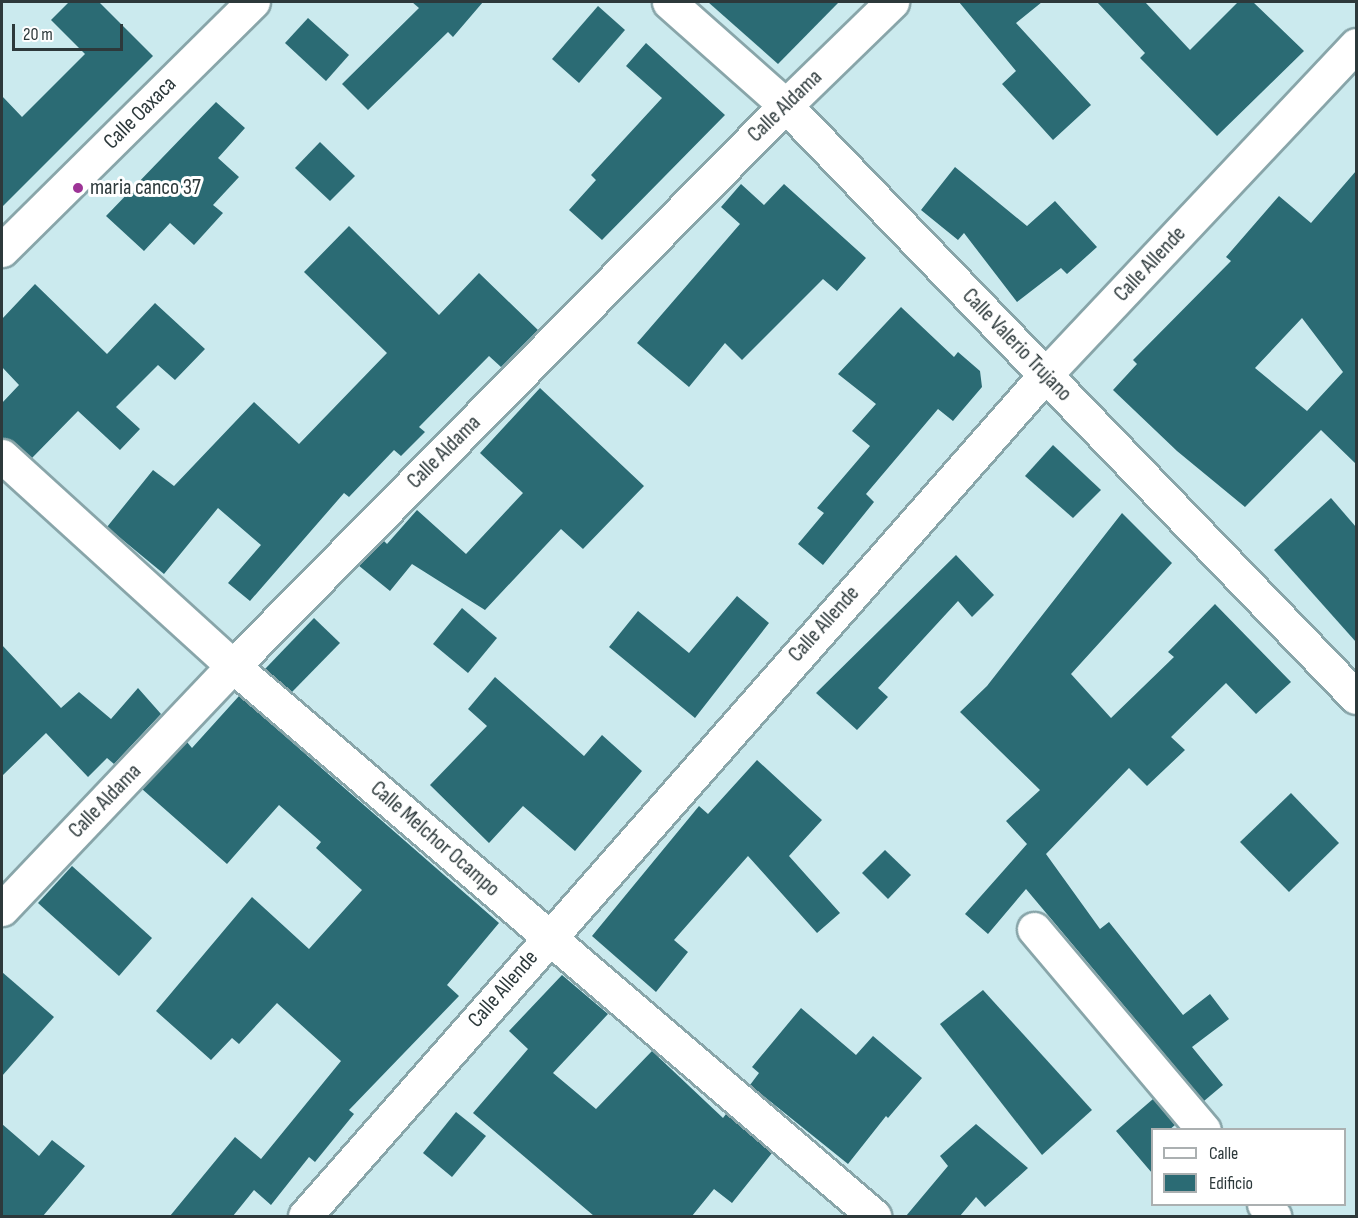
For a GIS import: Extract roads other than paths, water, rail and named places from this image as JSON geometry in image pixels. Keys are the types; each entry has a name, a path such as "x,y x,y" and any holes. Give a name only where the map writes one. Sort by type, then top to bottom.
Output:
{"street":[{"name":"Calle Oaxaca","path":"2,250 253,2"},
{"name":"Calle Valerio Trujano","path":"669,2 786,106 1046,374 1352,683"},
{"name":"Calle Aldama","path":"2,909 233,666 786,106 892,2"},
{"name":"Calle Allende","path":"306,1216 548,937 1046,374 1356,45"},
{"name":"Calle Melchor Ocampo","path":"2,456 233,666 874,1216"},
{"path":"1034,929 1202,1128"}],"place":[{"name":"maria canco 37","path":"78,188"}]}
